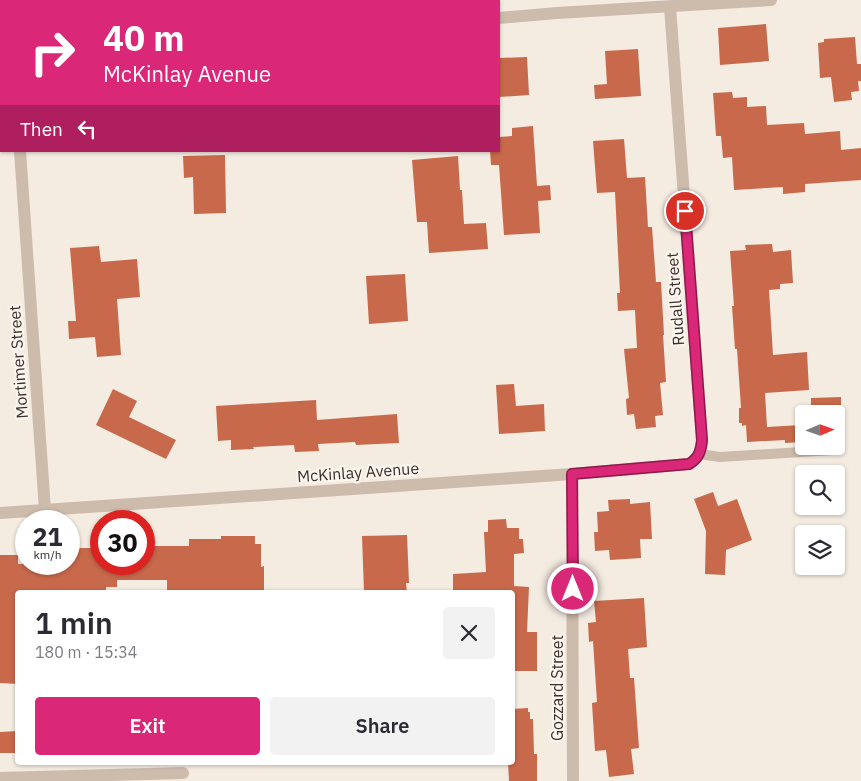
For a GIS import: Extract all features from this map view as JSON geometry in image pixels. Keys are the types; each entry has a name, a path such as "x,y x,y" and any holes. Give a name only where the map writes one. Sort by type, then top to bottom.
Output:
{"street":[{"path":"556,0 557,14"},
{"path":"500,18 771,0"},
{"name":"Rudall Street","path":"670,7 702,440 699,454"},
{"name":"Mortimer Street","path":"20,152 45,510"},
{"name":"McKinlay Avenue","path":"45,510 572,474 689,464 699,454"},
{"name":"Gozzard Street","path":"572,474 573,781"},
{"name":"McKinlay Avenue","path":"0,513 15,512"},
{"path":"0,778 183,773"}],"lane":[{"path":"699,454 720,457 795,452"}],"building":[{"path":"766,24 769,61 720,65 718,28"},
{"path":"855,37 857,64 861,64 861,81 858,81 859,91 851,92 852,100 834,102 831,77 820,78 818,43 824,42 824,39"},
{"path":"638,49 641,96 595,99 594,85 607,84 605,51"},
{"path":"527,57 529,95 500,97 500,58"},
{"path":"732,92 733,98 747,97 747,107 766,106 767,125 804,123 805,134 840,131 841,150 861,148 861,180 805,184 805,192 783,194 783,187 734,190 732,157 723,158 721,136 716,136 713,93"},
{"path":"533,126 537,186 550,185 551,200 538,201 540,233 504,235 499,165 491,165 490,152 500,152 500,137 512,136 512,128"},
{"path":"624,139 627,178 645,177 648,227 652,227 656,282 661,282 666,382 660,383 663,415 655,416 656,427 636,429 634,414 627,415 626,399 629,398 624,349 637,348 635,310 618,311 617,293 620,293 615,192 597,193 593,141"},
{"path":"225,155 226,213 194,214 193,177 184,178 183,156"},
{"path":"458,156 464,224 486,223 488,249 429,253 427,222 417,222 412,160"},
{"path":"772,244 773,252 791,250 793,283 780,284 780,289 769,290 773,355 807,352 809,390 765,393 767,427 795,425 795,442 785,443 785,440 747,442 746,425 742,426 742,423 739,423 739,408 741,408 737,349 735,349 730,251 746,250 745,245"},
{"path":"99,246 101,262 137,259 140,297 117,299 121,355 97,357 95,337 69,339 68,321 76,321 70,248"},
{"path":"405,274 408,321 369,324 366,276"},
{"path":"514,384 516,406 544,404 545,431 499,434 496,385"},
{"path":"113,389 137,401 129,417 176,440 166,459 96,425"},
{"path":"841,397 841,405 811,405 811,398"},
{"path":"316,400 317,420 397,414 399,443 356,445 355,442 318,444 319,451 295,452 294,445 231,450 231,440 218,441 216,406"},
{"path":"713,492 718,506 737,499 752,540 726,550 725,575 705,574 706,531 694,499"},
{"path":"630,499 630,504 650,502 652,539 640,539 641,558 610,560 609,550 595,551 594,532 598,532 597,512 609,511 608,500"},
{"path":"506,519 507,528 519,528 519,539 523,539 524,553 514,554 514,586 529,587 527,632 537,632 537,671 515,671 515,590 453,590 453,574 486,572 484,532 488,532 488,520"},
{"path":"407,535 409,583 406,583 407,590 364,590 362,536"},
{"path":"221,536 255,536 255,544 261,544 261,567 264,566 264,590 167,590 167,580 117,580 117,587 106,587 106,590 15,590 15,684 0,683 0,555 15,555 15,575 80,575 80,548 90,548 90,575 155,575 155,546 189,546 189,539 221,539"},
{"path":"644,598 647,647 628,649 630,678 634,678 639,748 631,749 634,774 609,777 606,750 595,751 592,703 597,702 593,641 589,642 588,623 596,622 594,601"},
{"path":"528,708 530,719 533,719 534,754 537,754 537,781 509,781 508,765 515,765 515,709"},
{"path":"15,731 15,753 0,753 0,732"}],"route":[{"path":"573,589 572,474 689,464 699,454 702,440 685,211"}]}
